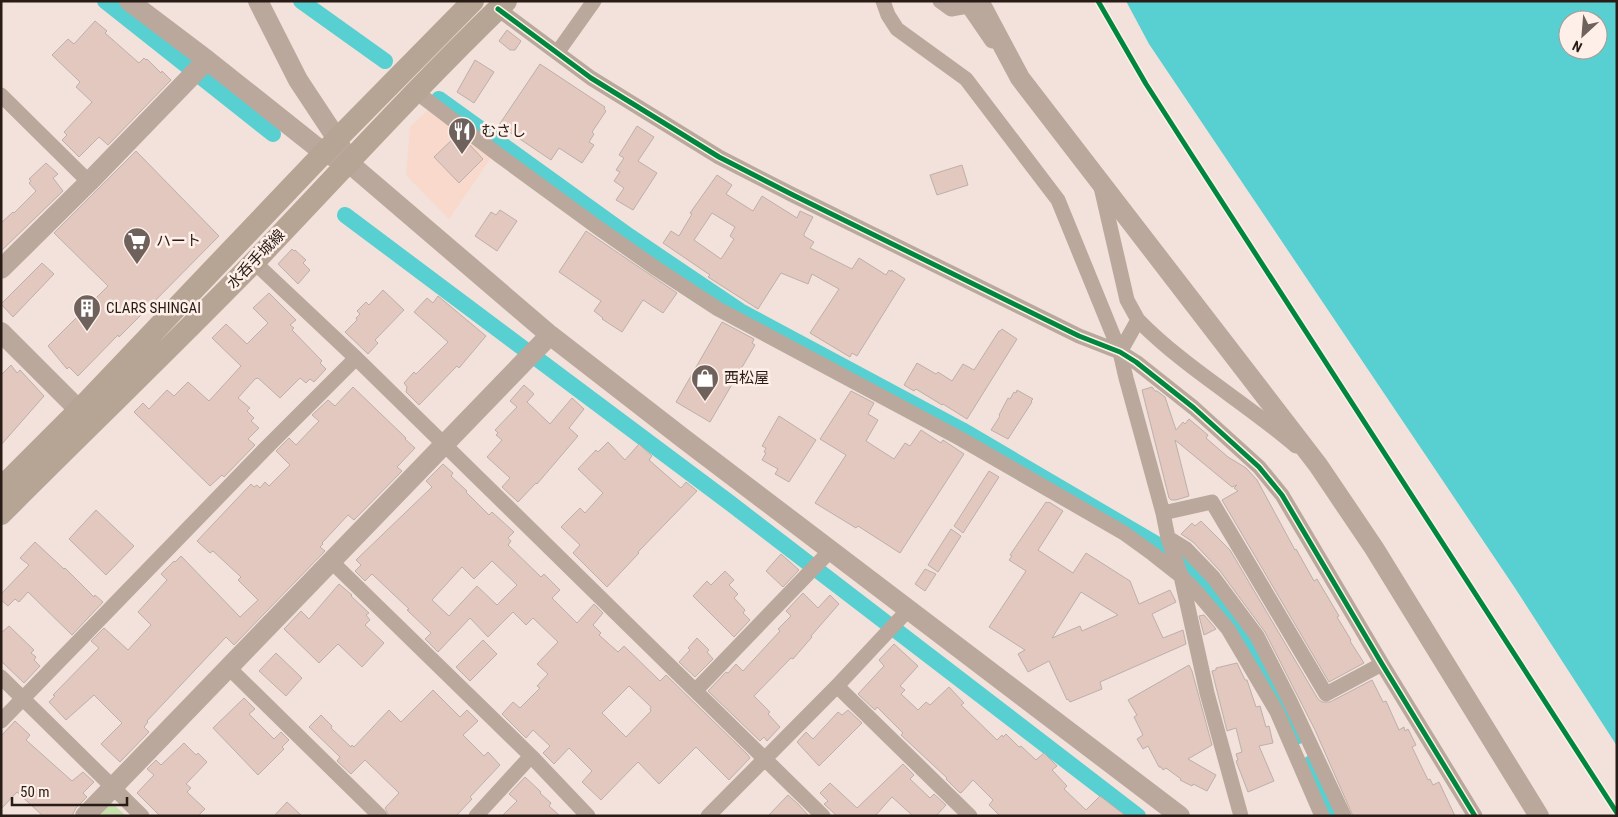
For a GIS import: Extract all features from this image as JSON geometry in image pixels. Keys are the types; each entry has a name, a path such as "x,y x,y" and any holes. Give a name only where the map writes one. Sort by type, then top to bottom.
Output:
{"main road":[{"name":"水呑手城線","path":"1,514 330,146 474,1"},
{"name":"水呑手城線","path":"1,488 86,417 254,262 415,91 502,5"}],"street":[{"path":"129,1 207,60 330,146 550,335 1180,816"},
{"path":"258,1 330,146"},
{"path":"557,53 594,1"},
{"path":"883,1 897,29 966,79 1058,200 1120,352 1170,542 1180,572 1207,692 1241,816"},
{"path":"940,1 951,9 968,6 1004,58 1318,465 1374,548 1539,816"},
{"path":"979,1 1020,78"},
{"path":"502,5 557,53 591,78 719,157 794,196 1079,336 1120,352 1147,370 1194,408 1264,474 1282,495 1475,816"},
{"path":"1,269 89,182 207,60"},
{"path":"415,91 500,156 657,269 718,308 995,458 1124,533 1180,572 1228,630 1277,712 1322,816"},
{"path":"1,95 89,182"},
{"path":"1100,181 1128,300 1138,320 1179,357 1278,431 1318,465"},
{"path":"254,262 356,358 823,816"},
{"path":"1120,352 1138,320"},
{"path":"1,332 86,417"},
{"path":"85,816 550,335"},
{"path":"1,721 356,358"},
{"path":"1163,513 1212,502 1326,694 1382,664"},
{"path":"1170,542 1186,549 1213,578 1257,636 1344,816"},
{"path":"696,690 831,550"},
{"path":"332,562 531,756 588,816"},
{"path":"708,816 837,686 908,610"},
{"path":"229,668 380,816"},
{"path":"1,677 142,816"},
{"path":"837,686 970,816"},
{"path":"476,816 531,756"}],"shaded area":[{"path":"428,110 492,156 449,219 406,175 410,127"}],"green space":[{"path":"111,802 126,816 99,816"}],"water":[{"path":"1126,1 1617,1 1617,746 1515,588 1149,44"}],"building":[{"path":"95,21 107,31 105,33 139,63 144,58 147,59 171,80 108,145 99,137 79,157 62,140 67,135 64,132 92,102 76,87 80,82 52,55 68,39 74,44"},
{"path":"507,30 521,41 515,50 510,50 499,41"},
{"path":"475,60 494,72 474,103 457,92"},
{"path":"540,64 605,107 606,111 592,132 594,134 589,142 594,145 582,163 559,148 551,160 499,125"},
{"path":"637,126 654,137 638,161 657,173 633,210 616,200 624,188 614,181 620,172 616,170 624,158 619,155"},
{"name":"むさし","path":"457,135 469,144 483,159 459,183 434,157"},
{"path":"136,151 219,236 78,376 69,367 67,369 48,346 108,286 54,233"},
{"path":"46,163 58,174 53,178 63,191 1,251 1,223 36,191 29,183 31,181 29,179"},
{"path":"962,165 968,185 937,195 930,175"},
{"path":"717,175 732,185 726,194 753,211 762,196 797,218 800,211 813,217 804,234 804,236 814,242 810,248 852,269 859,258 886,275 891,270 905,279 857,356 852,353 850,357 810,333 839,289 812,274 808,284 781,273 758,309 708,277 710,275 663,243 671,231 679,236 692,214 690,213","holes":["712,213 735,227 730,236 734,239 721,259 694,240"]},
{"path":"500,210 517,221 497,251 475,236 491,212 496,215"},
{"path":"586,231 677,293 663,313 643,300 622,332 602,319 594,311 601,301 559,272"},
{"path":"292,249 306,260 303,263 310,270 298,284 278,264"},
{"path":"42,263 54,274 13,317 1,304"},
{"path":"383,290 404,310 375,340 378,343 368,354 345,332 357,320 356,318 360,314 357,311 366,302 369,305"},
{"path":"269,293 296,320 290,325 294,328 292,330 322,361 320,363 326,369 314,382 310,379 306,383 300,378 280,398 258,378 255,379 238,398 250,408 247,411 254,418 251,421 259,428 248,439 255,445 224,477 222,475 210,486 134,412 143,403 149,409 167,390 174,396 188,382 209,401 241,366 212,338 226,324 247,344 268,323 253,308"},
{"path":"438,296 486,336 459,368 457,366 419,405 406,392 407,387 404,383 414,372 416,374 448,342 414,312 427,298 433,303"},
{"path":"722,322 754,339 752,343 755,345 710,422 676,402"},
{"path":"1002,329 1017,339 967,419 916,389 914,391 904,385 917,363 936,374 938,372 952,381 963,364 974,370"},
{"path":"11,365 17,373 20,370 44,396 1,445 1,375"},
{"path":"524,385 534,394 527,402 550,424 572,398 584,409 569,428 578,436 537,484 518,502 502,487 510,478 487,457 502,440 496,435 498,433 495,430 517,407 510,401"},
{"path":"353,387 415,448 397,467 402,471 354,520 348,515 322,543 320,547 325,551 234,645 226,637 147,721 144,727 149,732 120,762 101,744 122,723 94,695 66,720 49,702 55,696 53,695 99,648 91,641 104,628 128,650 151,625 138,612 167,580 161,574 181,556 240,617 258,600 238,580 241,577 213,551 210,553 197,541 251,484 254,487 257,485 260,488 265,482 269,486 290,465 276,451 289,438 296,445 319,421 312,415 328,400 335,406"},
{"path":"1152,387 1165,397 1176,430 1183,422 1185,424 1189,419 1208,435 1206,438 1228,457 1246,468 1257,480 1295,550 1314,581 1317,579 1364,663 1329,682 1222,500 1238,491 1234,488 1237,485 1232,487 1175,440 1189,496 1176,500 1169,498 1142,390"},
{"path":"1017,390 1033,399 1008,439 991,430 1008,398 1010,399"},
{"path":"851,391 874,403 868,414 878,420 866,441 894,459 905,443 910,446 921,430 941,443 943,440 964,454 900,553 858,526 856,528 815,503 846,455 820,439"},
{"path":"779,416 816,440 789,482 775,474 778,469 762,460 766,453 764,452 766,448 762,446"},
{"path":"608,442 625,460 639,444 652,456 649,460 681,488 686,482 697,491 607,587 573,553 580,545 561,527 580,508 585,513 603,493 578,469 596,450 598,452"},
{"path":"443,464 453,473 451,476 489,515 492,512 514,532 508,538 511,541 508,545 541,577 544,574 560,590 552,598 577,623 594,604 603,613 593,625 601,633 599,635 618,652 624,646 660,681 666,675 750,758 729,780 696,747 659,784 638,762 601,800 582,782 592,771 569,748 554,764 543,753 550,746 533,730 526,738 502,714 513,702 520,708 540,688 537,686 548,674 537,664 558,642 533,618 526,625 513,612 488,637 470,618 438,652 425,639 431,633 407,610 409,609 372,574 365,581 355,571 361,565 356,560 432,487 426,481","holes":["492,561 517,585 497,605 477,586 449,616 432,600 462,567 474,579","629,686 651,707 651,711 626,737 602,713"]},
{"path":"989,471 999,477 963,533 954,526"},
{"path":"1046,502 1049,502 1063,511 1038,550 1073,573 1086,553 1130,581 1139,604 1170,590 1176,602 1152,614 1163,638 1183,630 1186,644 1100,682 1102,689 1070,702 1067,700 1049,661 1028,672 1018,654 1025,650 989,627 1026,571 1009,560 1012,556 1010,555","holes":["1081,592 1118,615 1082,631 1080,626 1052,638"]},
{"path":"96,510 134,546 106,575 69,539"},
{"path":"1201,521 1230,550 1318,699 1322,702 1330,702 1372,680 1383,702 1386,701 1399,730 1404,727 1405,731 1408,729 1416,745 1412,747 1428,780 1430,779 1433,785 1439,782 1455,816 1353,816 1315,730 1265,632 1220,571 1193,542 1181,534 1192,523 1195,526"},
{"path":"951,529 961,536 938,572 928,565"},
{"path":"35,542 94,597 95,595 103,602 72,635 28,592 19,602 15,599 8,606 1,600 1,594 29,565 20,558"},
{"path":"781,554 799,570 783,587 766,571"},
{"path":"925,569 936,574 925,591 915,584"},
{"path":"725,571 734,580 729,585 738,594 734,598 745,610 743,613 750,620 734,637 693,596 707,581 711,585"},
{"path":"339,584 369,613 366,615 370,620 365,625 384,643 362,667 338,644 319,663 284,629 301,611 309,619"},
{"path":"803,593 818,608 830,595 839,604 793,659 791,658 754,696 770,712 768,714 780,727 767,741 764,737 760,741 708,691 736,664 743,671 780,631 778,629 791,616 786,611"},
{"path":"1204,615 1216,629 1204,635 1199,616"},
{"path":"9,626 34,650 31,653 36,657 34,660 40,666 24,683 1,661 1,633"},
{"path":"697,638 709,650 707,652 713,659 695,677 679,662 690,650 688,648"},
{"path":"483,640 497,654 470,681 456,667"},
{"path":"894,644 918,666 900,686 905,690 901,694 918,710 926,702 930,705 949,687 964,703 961,705 997,740 1006,734 1036,760 1044,753 1057,766 1052,770 1067,786 1064,789 1086,810 1100,796 1126,816 1000,816 989,805 993,800 973,780 961,793 959,792 947,778 901,735 903,733 877,707 875,710 858,694 884,666 879,660"},
{"path":"276,653 302,678 286,696 259,671"},
{"path":"1237,663 1245,680 1247,680 1256,707 1260,706 1266,727 1269,726 1273,743 1259,746 1274,781 1248,792 1236,761 1238,760 1236,754 1242,752 1236,728 1227,731 1212,671 1216,670 1216,668"},
{"path":"1189,665 1212,745 1188,759 1216,775 1207,791 1180,780 1166,768 1163,770 1159,767 1148,746 1143,749 1137,739 1143,735 1134,717 1137,715 1128,700"},
{"path":"433,690 460,717 467,710 478,721 463,735 484,756 488,752 500,765 470,797 472,799 456,816 389,816 385,808 399,793 365,760 351,774 337,761 340,757 309,727 321,715 332,726 331,728 351,747 352,745 354,747 389,710 401,722"},
{"path":"244,698 255,709 249,714 274,739 281,732 289,740 282,747 284,749 258,775 213,728"},
{"path":"848,710 862,723 819,766 797,742 806,732 813,739 838,712 842,715"},
{"path":"15,721 30,735 26,740 72,781 83,772 94,782 83,793 87,797 76,808 72,816 43,816 17,792 1,809 1,736"},
{"path":"184,743 196,755 198,753 207,762 186,784 191,788 187,792 205,809 198,816 160,816 137,793 154,775 147,769 156,760 161,765"},
{"path":"903,764 914,775 910,779 930,798 934,794 946,805 936,816 913,816 892,797 875,816 837,816 824,804 828,801 820,793 830,783 857,808"},
{"path":"525,777 551,803 549,806 560,816 502,816 517,801 509,794"},
{"path":"788,795 798,804 809,816 768,816"},
{"path":"287,802 302,816 274,816"}],"waterway":[{"path":"105,1 273,134"},
{"path":"301,1 385,61"},
{"path":"439,99 629,236 740,311 962,430 1175,555 1208,585 1251,643 1298,736"},
{"path":"345,215 730,503 1138,816"},
{"path":"1311,763 1334,816"}],"cycle path":[{"path":"1098,1 1146,84 1617,813"},
{"path":"498,9 591,78 719,157 1079,336 1120,352 1136,362 1194,408 1259,467 1282,495 1475,816"}],"place":[{"name":"むさし","path":"462,155"},
{"name":"ハート","path":"137,265"},
{"name":"CLARS SHINGAI","path":"87,332"},
{"name":"西松屋","path":"705,402"}]}
